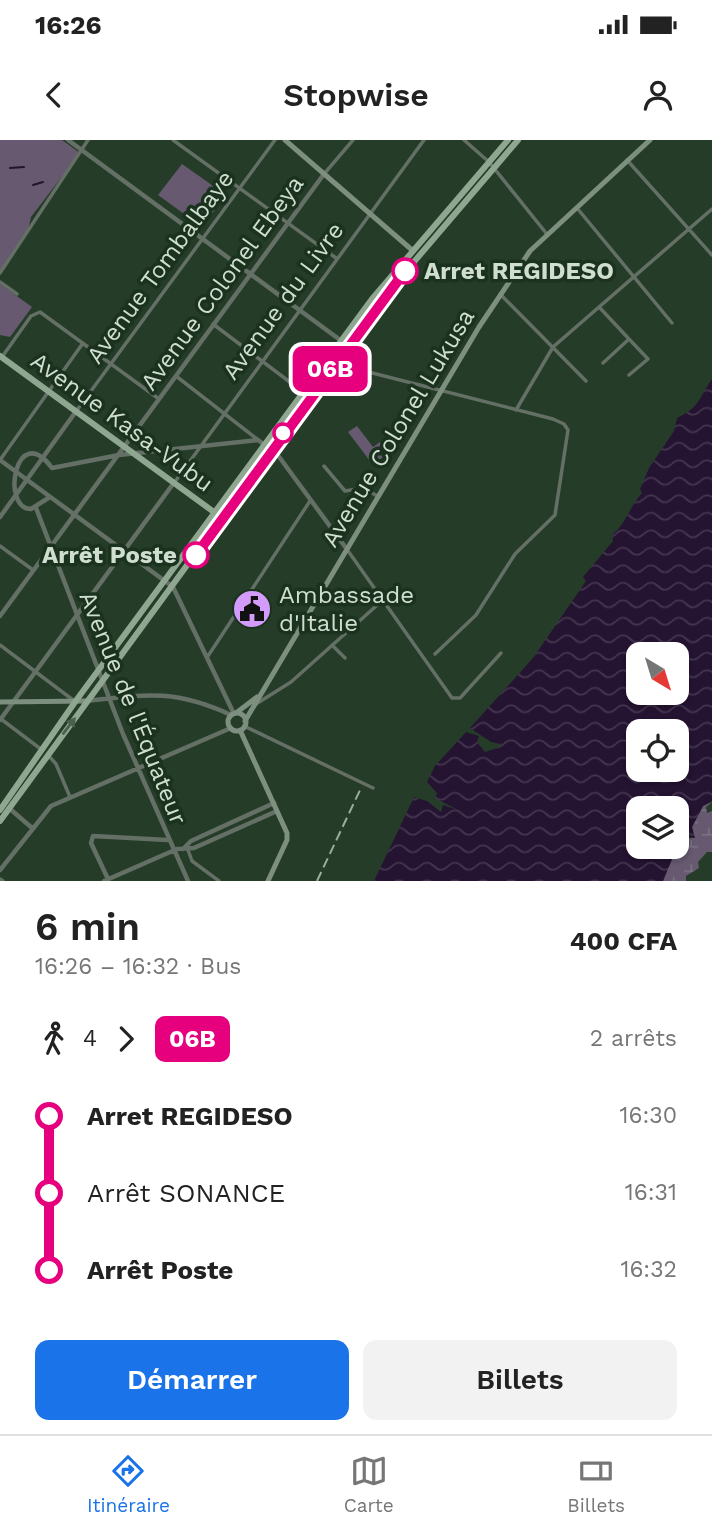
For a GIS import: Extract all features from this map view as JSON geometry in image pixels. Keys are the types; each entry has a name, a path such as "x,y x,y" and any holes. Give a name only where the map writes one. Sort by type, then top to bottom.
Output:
{"main road":[{"path":"285,140 412,250"},
{"path":"344,343 492,165 508,140"},
{"path":"0,821 3,805 87,701 173,587 219,516 412,250 519,140"},
{"name":"Avenue Colonel Lukusa","path":"243,726 346,548 500,294 546,233 650,140"},
{"name":"Avenue Kasa-Vubu","path":"1,357 219,516"},
{"path":"269,446 304,393 332,360"},
{"path":"45,752 75,702 219,516"},
{"name":"Avenue Colonel Lukusa","path":"234,714 260,695"},
{"path":"0,702 87,701"},
{"path":"243,726 231,728 228,723 234,714 242,715 243,726 287,840 268,881"}],"street":[{"path":"68,140 344,343"},
{"path":"0,273 88,140"},
{"path":"173,140 335,258"},
{"name":"Avenue Tombalbaye","path":"0,517 8,501 27,481 275,140"},
{"name":"Avenue Colonel Ebeya","path":"0,616 250,273 324,174 353,140"},
{"name":"Avenue du Livre","path":"173,484 335,258 424,140"},
{"path":"464,140 492,165 546,233"},
{"path":"627,160 712,255"},
{"path":"576,206 632,278 672,323"},
{"path":"516,410 553,347 712,209"},
{"path":"0,282 17,294"},
{"path":"500,294 586,381"},
{"path":"599,307 648,359 629,374"},
{"path":"1,357 28,319 38,312 159,398"},
{"path":"213,324 304,393"},
{"path":"603,363 629,339"},
{"path":"83,343 0,460 5,468 74,513 173,587 234,714"},
{"path":"332,360 558,421 568,430 557,511 546,526 515,554 476,615 435,654"},
{"path":"176,376 269,446 384,599 450,696 460,698 501,653"},
{"path":"5,468 24,455 43,459 52,468 119,454 258,440"},
{"path":"324,466 345,491 364,488 377,496"},
{"path":"70,797 56,765 45,752 0,719 173,484"},
{"path":"8,501 25,509 36,508 51,497"},
{"path":"208,656 310,501"},
{"name":"Avenue de l'Équateur","path":"36,508 101,681 167,840 188,881"},
{"path":"0,546 33,570"},
{"path":"256,704 291,682 384,599"},
{"path":"0,645 75,702"},
{"path":"332,645 345,658"},
{"path":"87,701 158,694 187,699 234,714"},
{"path":"243,726 373,788"},
{"path":"0,870 45,811 70,797 231,728"},
{"path":"186,849 191,842 274,803"},
{"path":"3,805 32,828"},
{"path":"167,840 93,836 91,843 107,880 172,851 186,849 277,811"},
{"path":"186,849 192,861 219,881"}],"green space":[{"path":"0,140 62,140 80,153 31,217 28,230 0,271"},
{"path":"182,164 226,195 202,227 158,195"},
{"path":"0,284 32,307 10,337 0,335"},
{"path":"357,426 373,447 380,442 388,453 373,465 348,432"},
{"path":"712,802 706,807 707,813 712,811 712,852 707,852 698,862 699,868 686,876 686,881 663,881 671,859 689,859 689,839 694,838 692,827 703,806"}],"water":[{"path":"712,379 712,801 703,806 692,827 695,838 689,837 689,796 626,796 626,859 672,859 663,881 374,881 414,797 427,801 441,812 443,805 458,810 435,798 437,793 427,782 435,766 466,732 479,736 477,742 485,752 500,747 501,744 491,742 470,728 533,658 586,581 583,577 613,541 612,535 642,493 640,489 649,468 674,431 677,418 698,402"}],"waterway":[{"path":"10,168 24,167"},
{"path":"33,185 43,182"}],"railway":[{"path":"317,881 361,788"}],"bus line":[{"name":"06B","path":"196,555 350,342 405,271"}],"place":[{"name":"Arret REGIDESO","path":"405,271"},
{"name":"Arrêt Poste","path":"196,555"},
{"name":"Ambassade d'Italie","path":"252,609"}]}
